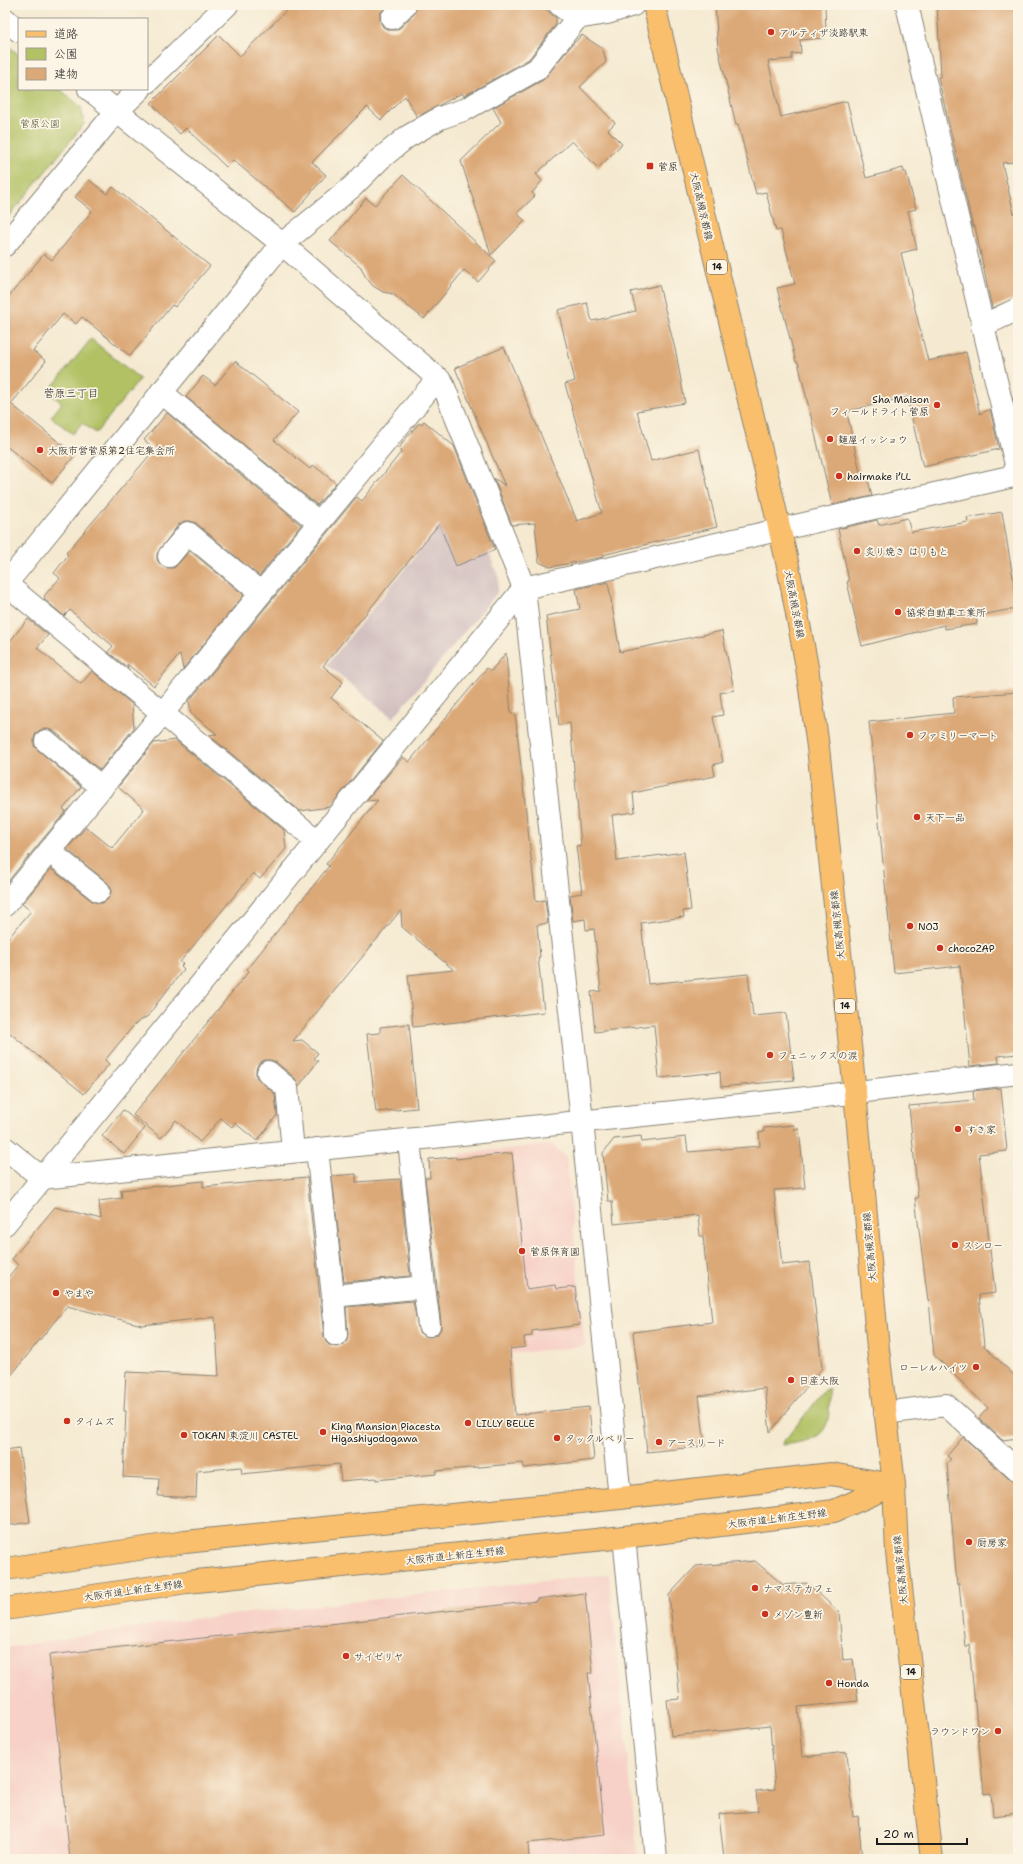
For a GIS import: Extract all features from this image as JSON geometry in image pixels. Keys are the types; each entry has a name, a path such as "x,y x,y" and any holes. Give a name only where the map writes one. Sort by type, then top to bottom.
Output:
{"main road":[{"name":"大阪高槻京都線","path":"654,5 778,530 788,566 807,667 855,1092 885,1413 894,1485 897,1552 932,1859"},
{"path":"5,1570 185,1542 620,1498 831,1474 894,1485"},
{"name":"大阪市道上新庄生野線","path":"5,1609 187,1582 624,1537 834,1511 894,1485"}],"street":[{"path":"148,81 227,5"},
{"path":"560,5 577,18"},
{"path":"317,841 5,584 282,244 352,187 380,159 407,137 440,118 466,109 537,69 577,18 607,13 633,5"},
{"path":"5,1224 524,588 1018,474 907,5"},
{"path":"5,19 18,30"},
{"path":"90,90 282,244 442,382 524,588 582,1121 620,1498"},
{"path":"5,245 116,112 139,90"},
{"path":"982,326 1018,309"},
{"path":"5,905 438,378"},
{"path":"161,392 319,522"},
{"path":"169,556 188,533 261,593"},
{"path":"46,741 102,788"},
{"path":"49,851 99,891"},
{"path":"268,1072 287,1088 293,1151"},
{"path":"5,1148 42,1178 1018,1074"},
{"path":"409,1140 429,1325"},
{"path":"317,1149 336,1335"},
{"path":"332,1296 424,1286"},
{"path":"885,1413 946,1405 1018,1471"},
{"path":"624,1537 656,1859"}],"shaded area":[{"path":"466,493 499,579 497,593 393,718 327,665"},
{"name":"菅原保育園","path":"552,1144 566,1157 585,1346 480,1357 460,1154"},
{"path":"609,1574 638,1859 5,1859 5,1648 175,1621"}],"green space":[{"name":"菅原公園","path":"5,43 18,54 18,90 61,90 81,107 84,124 5,221"},
{"path":"91,339 140,379 96,433 82,423 73,434 51,417 62,403 48,392"},
{"path":"826,1389 829,1389 829,1415 827,1424 823,1431 809,1440 783,1445 784,1441"}],"building":[{"path":"292,5 387,5 380,14 380,21 383,27 389,30 396,30 401,27 414,14 417,5 541,5 556,18 556,24 529,59 464,96 462,93 417,117 405,96 381,120 367,107 312,162 326,175 295,212 233,160 226,167 186,128 180,134 151,103 219,35 240,56"},
{"path":"715,5 825,5 826,32 824,33 824,38 800,40 801,53 792,54 792,59 768,61 781,117 847,101 866,178 903,168 904,172 906,172 916,209 908,211 917,249 901,253 928,361 966,352 980,414 990,409 999,449 923,467 907,397 852,410 847,413 861,477 867,476 872,496 832,505 798,362 796,362 777,288 795,284 781,230 776,231 766,192 756,194 738,124 736,125 718,48"},
{"path":"937,5 1018,5 1018,162 1002,163 1014,214 1018,213 1018,297 992,308 975,227 973,227 938,77 941,76"},
{"path":"582,35 603,49 606,62 580,87 615,123 608,130 622,144 598,168 572,141 536,174 542,181 532,193 535,196 517,213 525,221 491,255 461,161 501,122 493,108 543,80"},
{"path":"403,175 496,261 478,282 464,270 424,319 393,294 383,292 373,286 365,276 361,267 330,241 366,198 375,205"},
{"path":"89,180 107,194 113,187 210,266 175,307 172,305 130,356 82,317 76,324 63,314 33,351 46,361 11,404 75,455 52,483 5,445 5,301 44,254 52,260 92,211 75,197"},
{"path":"659,285 676,353 685,403 637,411 651,461 699,449 717,527 603,555 603,557 550,567 539,562 535,523 512,525 494,478 505,486 455,368 504,347 577,521 602,513 565,384 575,381 558,310 587,303 592,321 636,311 631,292"},
{"path":"235,361 298,412 274,440 310,469 313,465 336,483 317,505 186,397 203,376 215,385"},
{"path":"1018,396 1018,419 1013,398"},
{"path":"167,413 301,525 259,576 196,523 184,521 178,525 157,554 157,560 161,565 167,568 174,568 190,551 244,595 183,669 180,654 154,686 127,664 128,668 108,652 113,646 70,610 64,616 44,599 44,596 60,578 54,573 68,555 66,553 155,449 144,440"},
{"path":"424,421 454,446 495,550 456,566 439,524 323,666 343,682 331,698 383,741 330,807 300,811 209,735 217,734 191,713 189,701 355,499 357,497 362,501 402,451 399,449 402,443 419,423 421,425"},
{"path":"1002,512 1018,608 976,616 977,624 945,629 944,625 862,646 847,582 849,581 838,529 877,520 879,525 907,518 911,532 968,522 967,518"},
{"path":"608,582 620,652 722,631 734,690 720,693 723,715 713,717 723,762 713,765 715,776 633,793 635,812 612,815 617,861 684,852 691,910 683,911 684,917 641,923 648,984 748,974 753,1016 786,1013 794,1080 721,1087 720,1072 659,1078 654,1025 595,1032 591,992 601,991 594,929 586,930 585,919 573,921 570,895 582,893 576,846 581,845 570,723 559,725 546,616 580,609 576,589"},
{"path":"28,619 48,635 37,648 81,684 92,671 132,704 134,728 100,770 54,731 42,729 36,733 34,746 81,787 63,809 66,811 5,885 5,647"},
{"path":"506,653 511,714 515,713 536,902 545,900 548,923 537,925 540,957 538,957 544,1012 413,1027 408,975 454,970 402,927 401,910 293,1041 302,1040 318,1053 314,1058 318,1061 299,1086 295,1078 276,1062 264,1060 258,1064 256,1077 275,1094 277,1115 257,1141 235,1123 232,1127 221,1118 200,1142 176,1120 161,1138 133,1115 249,971 247,969 329,866 326,864 378,800 366,801 403,757 409,762 487,668 491,671"},
{"path":"1018,692 1018,1054 998,1056 999,1063 970,1066 960,966 894,973 869,722 954,713 953,697"},
{"path":"175,740 284,830 286,849 260,879 253,873 180,962 183,964 181,966 184,969 148,1016 135,1024 105,1060 109,1064 84,1094 5,1029 5,942 31,911 22,904 51,869 92,901 103,903 108,899 111,892 111,887 107,882 67,849 86,827 112,848 144,809 118,787 154,743"},
{"path":"409,1024 417,1108 376,1112 367,1034 380,1033 380,1027"},
{"path":"1001,1088 1007,1151 979,1154 995,1293 979,1295 984,1346 1018,1379 1018,1438 1002,1440 979,1418 988,1408 934,1355 929,1300 928,1301 915,1198 918,1198 909,1106 974,1100 973,1091"},
{"path":"123,1110 145,1128 124,1154 102,1136"},
{"path":"794,1125 794,1129 799,1129 805,1188 774,1190 782,1265 810,1262 822,1368 770,1432 765,1388 699,1396 705,1446 647,1452 633,1332 712,1322 703,1236 700,1236 698,1215 614,1224 612,1201 608,1201 603,1153 614,1139 641,1136 642,1142 686,1137 688,1152 760,1146 759,1133 764,1132 764,1128"},
{"path":"512,1153 527,1289 555,1285 556,1289 575,1287 580,1325 532,1331 532,1336 524,1337 525,1347 510,1349 515,1415 589,1407 594,1460 524,1468 523,1463 436,1471 436,1474 376,1480 376,1478 341,1481 339,1464 242,1474 241,1467 197,1471 196,1498 158,1496 159,1479 123,1477 126,1372 219,1376 215,1317 142,1325 67,1306 5,1383 5,1281 18,1265 12,1259 55,1207 101,1219 99,1201 122,1198 121,1190 203,1181 203,1187 307,1177 324,1336 326,1342 330,1346 337,1347 343,1345 347,1341 348,1334 346,1307 413,1301 419,1332 424,1336 430,1337 437,1335 441,1329 441,1323 425,1178 430,1178 429,1159 456,1157 456,1159"},
{"path":"356,1174 356,1182 400,1179 410,1276 344,1282 332,1176"},
{"path":"963,1437 1010,1480 1018,1485 1018,1813 993,1816 991,1793 984,1794 969,1644 965,1647 959,1583 957,1585 947,1463 951,1459 947,1456"},
{"path":"19,1448 30,1522 5,1526 5,1450"},
{"path":"755,1561 783,1585 807,1583 839,1612 843,1660 853,1659 858,1701 798,1707 802,1757 847,1752 853,1817 858,1816 862,1859 724,1859 719,1814 758,1811 756,1791 775,1789 770,1726 671,1736 667,1700 680,1699 669,1595 696,1566"},
{"path":"585,1593 593,1673 588,1673 605,1835 528,1843 529,1859 70,1859 49,1655 537,1601 536,1599"}],"place":[{"name":"アルティザ淡路駅東","path":"771,32"},
{"name":"菅原","path":"650,166"},
{"name":"Sha Maison フィールドライト菅原","path":"937,405"},
{"name":"麺屋イッショウ","path":"830,439"},
{"name":"大阪市営菅原第2住宅集会所","path":"40,450"},
{"name":"hairmake i’LL","path":"839,476"},
{"name":"炙り焼き はりもと","path":"857,551"},
{"name":"協栄自動車工業所","path":"898,612"},
{"name":"ファミリーマート","path":"910,735"},
{"name":"天下一品","path":"917,817"},
{"name":"NOJ","path":"910,926"},
{"name":"chocoZAP","path":"940,948"},
{"name":"フェニックスの涙","path":"770,1055"},
{"name":"すき家","path":"958,1129"},
{"name":"スシロー","path":"955,1245"},
{"name":"菅原保育園","path":"522,1251"},
{"name":"やまや","path":"56,1293"},
{"name":"ローレルハイツ","path":"976,1367"},
{"name":"日産大阪","path":"791,1380"},
{"name":"タイムズ","path":"67,1421"},
{"name":"LILLY BELLE","path":"468,1423"},
{"name":"King Mansion Piacesta Higashiyodogawa","path":"323,1432"},
{"name":"TOKAN 東淀川 CASTEL","path":"184,1435"},
{"name":"タックルベリー","path":"557,1438"},
{"name":"アースリード","path":"659,1442"},
{"name":"厨房家","path":"969,1542"},
{"name":"ナマステカフェ","path":"755,1588"},
{"name":"メゾン豊新","path":"765,1614"},
{"name":"サイゼリヤ","path":"346,1656"},
{"name":"Honda","path":"829,1683"},
{"name":"ラウンドワン","path":"998,1731"}],"district":[{"name":"菅原三丁目","path":"71,393"}]}
